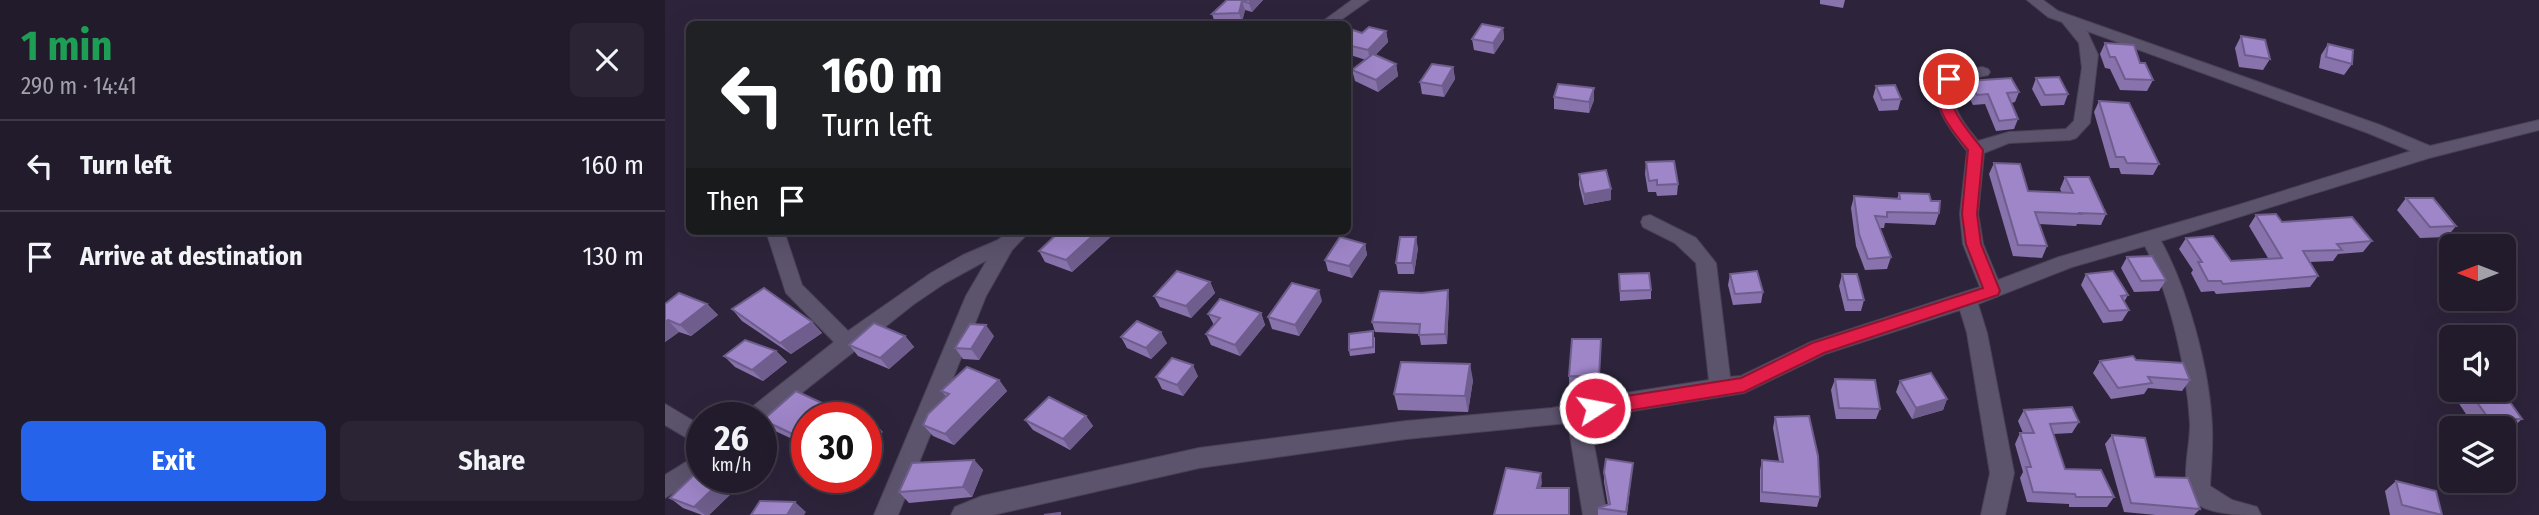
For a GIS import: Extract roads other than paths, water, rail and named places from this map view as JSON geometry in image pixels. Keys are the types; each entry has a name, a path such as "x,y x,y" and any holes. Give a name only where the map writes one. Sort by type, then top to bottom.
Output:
{"street":[{"path":"1330,21 1362,0"},
{"path":"2034,0 2053,14 2374,129 2431,153"},
{"path":"1976,150 1987,143 2004,138 2070,134 2082,123 2082,101 2090,79 2092,58 2084,35 2066,19"},
{"path":"1982,72 1949,79 1944,88 1953,122 1976,150 1969,214 1973,244 1992,291"},
{"path":"964,515 982,507 1199,457 1406,429 1577,413 1613,404 1744,384 1818,348 1967,300 2066,262 2163,232 2234,214 2283,195 2539,125"},
{"path":"1650,222 1681,237 1700,251 1706,263 1721,389"},
{"path":"776,235 793,288 847,343"},
{"path":"775,402 847,343 940,275 1013,238"},
{"path":"885,515 976,296 1013,238"},
{"path":"2150,238 2166,268 2197,380 2201,427 2198,488 2204,497 2227,509 2249,515"},
{"path":"1967,300 1977,333 2002,473 1993,515"},
{"path":"665,413 686,427"},
{"path":"1577,413 1595,515"},
{"path":"665,488 686,473"}]}
